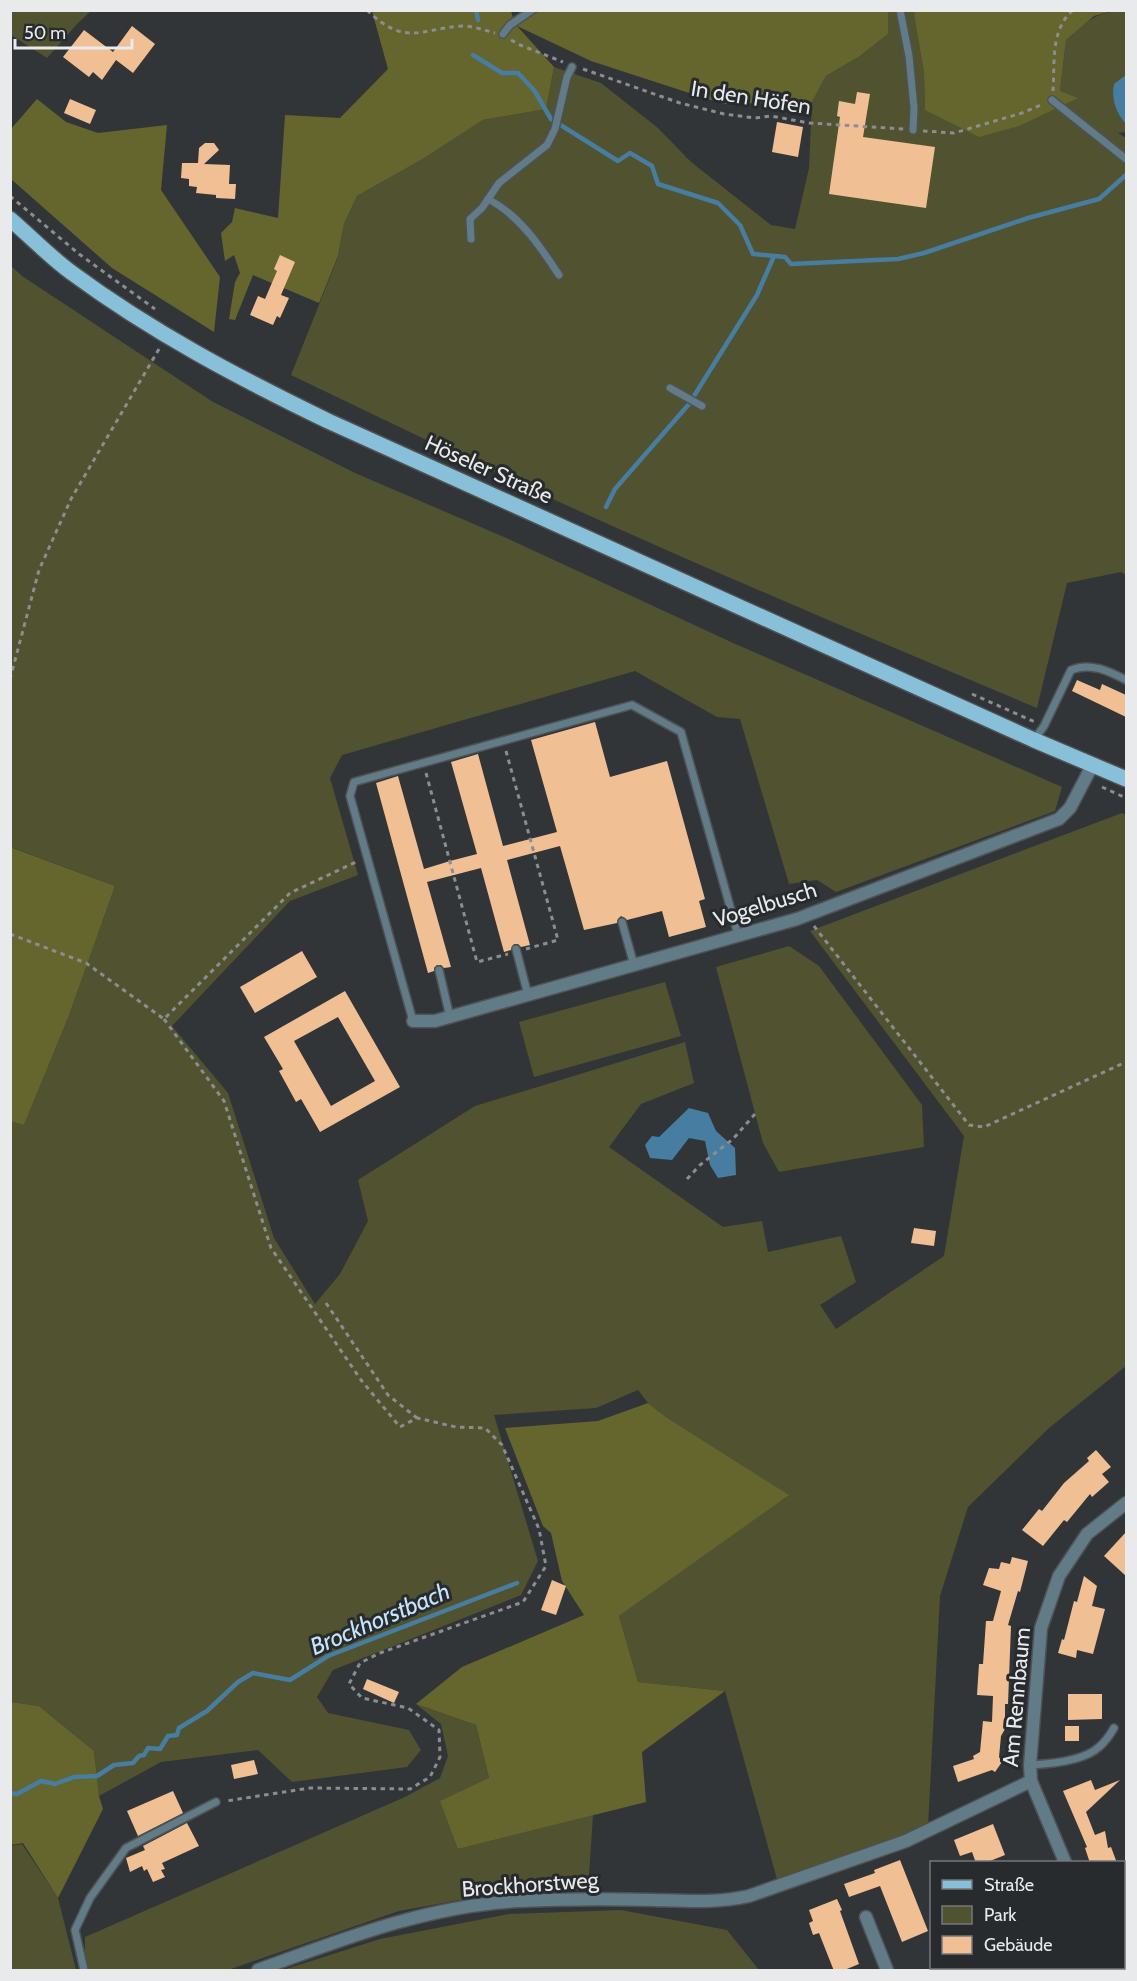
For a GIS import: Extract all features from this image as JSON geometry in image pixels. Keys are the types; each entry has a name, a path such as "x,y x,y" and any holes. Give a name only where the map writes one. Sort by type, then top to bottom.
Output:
{"main road":[{"name":"Höseler Straße","path":"10,219 71,273 167,338 259,388 1034,740 1126,779"}],"street":[{"name":"Vogelbusch","path":"413,1022 435,1022 805,915 1059,819 1070,808 1093,764"},
{"name":"Am Rennbaum","path":"1064,1861 1031,1781 1029,1765 1041,1628 1059,1576 1088,1534 1126,1503"},
{"name":"Am Rennbaum","path":"777,1888 906,1841 1031,1781"},
{"name":"Brockhorstweg","path":"258,1971 373,1928 440,1912 487,1904 586,1900 726,1901 777,1888"},
{"path":"866,1917 887,1971"}],"lane":[{"path":"503,34 510,25 532,10"},
{"path":"900,10 909,56 914,108 913,130"},
{"path":"471,239 470,219 493,190 505,177 547,145 555,129 567,77 572,67"},
{"path":"1052,100 1126,159"},
{"path":"488,199 498,205 530,235 559,275"},
{"path":"670,388 702,406"},
{"path":"1034,740 1044,726 1071,670 1081,666 1108,671 1126,680"},
{"path":"413,1022 350,796 354,782 632,705 681,732 738,935"},
{"path":"622,922 634,965"},
{"path":"516,950 528,995"},
{"path":"439,970 450,1017"},
{"path":"1029,1765 1069,1760 1094,1751 1100,1747 1114,1728"},
{"path":"84,1971 75,1930 90,1898 126,1848 216,1803"}],"path":[{"name":"In den Höfen","path":"367,10 390,29 406,34 422,34 444,28 466,26 503,34 520,45 555,57 572,67 680,103 724,114 755,118 771,116 809,123 954,133 1022,113 1052,100"},
{"path":"1052,100 1057,33 1064,19 1073,10"},
{"path":"10,196 79,254 156,310"},
{"path":"10,679 39,570 71,499 167,338"},
{"path":"968,692 1044,726"},
{"path":"423,763 477,962 558,940 503,741"},
{"path":"164,1019 290,893 367,858"},
{"path":"805,915 969,1125 984,1127 1126,1062"},
{"path":"10,934 86,963 164,1019 224,1101 271,1248 361,1380 400,1427 417,1418"},
{"path":"687,1179 700,1165 734,1140 755,1114"},
{"path":"216,1803 310,1788 410,1789 430,1777 440,1757 439,1730 408,1708 362,1698 349,1684 360,1663 380,1653 523,1602 546,1566 539,1529 502,1445 485,1428 456,1427 417,1418 388,1395 326,1303"}],"green space":[{"path":"10,11 91,11 47,58 11,35"},
{"path":"888,11 916,11 914,15 924,73 925,110 1077,98 1060,91 1066,40 1086,22 1099,15 1126,11 1126,132 1118,133 1126,138 1126,575 1121,572 1067,583 1037,708 614,527 291,375 338,257 344,224 357,196 421,160 483,120 546,109 554,67 601,83 658,128 691,162 771,225 795,229 809,168 812,102 826,76 860,56 888,34"},
{"path":"10,265 22,276 213,402 355,473 504,537 731,642 1062,787 1055,811 836,892 817,880 789,884 740,719 717,717 635,671 342,755 330,778 358,875 290,901 172,1026 228,1093 274,1238 315,1304 340,1274 368,1221 358,1180 475,1106 685,1042 694,1083 641,1104 609,1147 723,1227 762,1221 768,1252 841,1236 856,1282 820,1305 836,1329 944,1256 964,1136 810,931 1122,813 1126,815 1126,1366 1049,1428 968,1507 940,1596 928,1826 778,1883 725,1691 638,1682 619,1616 788,1495 666,1417 648,1403 638,1390 596,1408 494,1415 538,1561 521,1595 333,1670 317,1697 328,1713 409,1730 421,1750 407,1767 292,1782 258,1750 161,1762 99,1796 94,1751 39,1706 11,1702 11,1121 24,1125 68,1018 115,886 11,847"},
{"path":"789,946 819,966 922,1105 924,1147 779,1172 763,1143 716,967"},
{"path":"665,982 681,1036 534,1077 519,1022"},
{"path":"416,1704 476,1725 489,1778 458,1849 593,1815 588,1890 498,1893 399,1911 228,1970 85,1970 85,1937 405,1797 440,1778 448,1756 441,1724"},
{"path":"22,1844 58,1898 76,1970 11,1970 11,1846"},
{"path":"621,1910 727,1930 759,1970 283,1970 380,1939 509,1914"}],"shaded area":[{"path":"541,10 888,11 888,34 860,56 826,76 812,102 723,104 591,61 517,26 554,67 546,109 483,120 421,160 357,196 344,224 338,256 319,303 253,275 235,320 229,319 235,282 240,273 234,255 225,261 221,233 232,222 235,208 278,218 285,115 340,118 388,69 372,11 511,11 515,25"},
{"path":"916,10 1112,11 1094,16 1066,40 1060,91 1078,98 1019,126 979,137 925,110 924,73 914,15"},
{"path":"37,99 66,122 98,133 167,125 161,190 220,277 214,332 112,268 11,179 11,129"},
{"path":"10,847 115,886 68,1018 24,1125 10,1121"},
{"path":"648,1403 666,1417 789,1495 619,1616 638,1682 725,1691 642,1752 646,1802 458,1849 440,1801 489,1778 476,1725 416,1704 462,1667 584,1615 562,1581 551,1533 543,1526 505,1428 598,1421"},
{"path":"11,1702 39,1706 94,1751 99,1796 103,1809 58,1898 23,1843 11,1845"}],"water":[{"path":"1126,75 1126,124 1119,115 1113,95 1114,84"},
{"path":"689,1108 708,1113 716,1131 735,1148 736,1175 718,1178 710,1165 705,1141 689,1138 672,1160 650,1158 645,1145 652,1136 659,1137"}],"building":[{"path":"132,26 155,44 133,73 116,60 102,80 93,72 89,77 63,57 84,30 113,52"},
{"path":"857,92 870,94 863,137 935,147 926,208 829,194 840,117 837,116 839,101 855,104"},
{"path":"70,99 96,110 90,124 64,113"},
{"path":"777,122 803,127 798,157 772,152"},
{"path":"205,143 214,143 219,150 204,164 230,165 229,184 236,184 235,199 216,198 216,195 196,193 197,187 189,186 189,179 181,178 182,163 198,163 199,148"},
{"path":"280,255 295,262 281,295 289,298 280,318 277,316 273,325 250,315 258,296 265,299 277,271 274,269"},
{"path":"1077,680 1100,690 1102,684 1126,695 1126,717 1072,691"},
{"path":"595,722 610,777 667,761 705,899 699,901 706,927 669,937 662,911 627,920 621,916 617,923 584,930 560,846 507,860 530,945 521,947 514,944 511,950 504,952 481,868 427,882 451,967 444,968 437,965 434,971 428,973 376,783 398,776 424,869 477,854 451,762 478,754 503,846 557,832 531,740"},
{"path":"302,951 317,977 255,1013 240,987"},
{"path":"345,991 400,1087 320,1132 301,1099 296,1102 279,1071 283,1069 264,1037","holes":["338,1017 375,1081 331,1106 294,1041"]},
{"path":"914,1228 936,1231 934,1246 911,1243"},
{"path":"1096,1450 1111,1467 1102,1474 1109,1482 1092,1497 1090,1494 1067,1522 1064,1520 1043,1546 1022,1530 1039,1509 1042,1511 1064,1483 1089,1461 1087,1458"},
{"path":"1126,1532 1126,1576 1104,1556"},
{"path":"1012,1557 1028,1561 1008,1625 1011,1626 1008,1704 1005,1704 1005,1729 1001,1736 999,1757 1002,1762 995,1772 992,1770 958,1782 953,1766 974,1759 973,1756 980,1752 983,1721 992,1722 993,1696 977,1695 979,1664 983,1664 986,1621 993,1621 1001,1591 983,1585 989,1568 999,1569 1001,1562 1010,1564"},
{"path":"1084,1576 1097,1586 1092,1606 1105,1609 1093,1654 1077,1650 1076,1658 1058,1653"},
{"path":"552,1580 566,1586 556,1615 541,1610"},
{"path":"367,1679 399,1692 394,1703 363,1689"},
{"path":"1068,1694 1102,1694 1102,1719 1068,1720"},
{"path":"1065,1726 1079,1726 1079,1741 1065,1741"},
{"path":"254,1760 258,1774 234,1779 231,1765"},
{"path":"1091,1780 1095,1790 1120,1780 1086,1812 1095,1835 1105,1831 1108,1848 1111,1847 1116,1861 1089,1861 1085,1848 1087,1847 1063,1791"},
{"path":"173,1791 183,1813 138,1836 127,1811"},
{"path":"187,1823 199,1846 162,1863 165,1869 161,1870 165,1877 153,1882 147,1869 144,1871 142,1866 130,1872 126,1858 145,1850 143,1846"},
{"path":"993,1824 1005,1855 990,1861 975,1861 972,1852 960,1856 954,1840"},
{"path":"900,1860 928,1931 902,1942 880,1886 849,1897 844,1884 875,1873 874,1870"},
{"path":"837,1899 859,1964 842,1971 834,1971 819,1933 813,1935 809,1923 813,1921 809,1910"}],"waterway":[{"path":"476,10 478,20"},
{"path":"473,55 502,73 518,73 534,90 551,119 618,161 630,153 652,166 658,184 718,203 740,225 753,254 785,257 791,264 898,259 924,253 1028,218 1099,199 1126,175"},
{"path":"606,507 615,489 689,404 757,295 774,256"},
{"name":"Brockhorstbach","path":"10,1793 17,1794 41,1781 55,1784 74,1777 97,1776 114,1765 133,1763 139,1756 144,1755 148,1748 160,1749 168,1736 177,1735 179,1728 207,1711 238,1682 253,1673 290,1680 328,1656 517,1583"}]}
